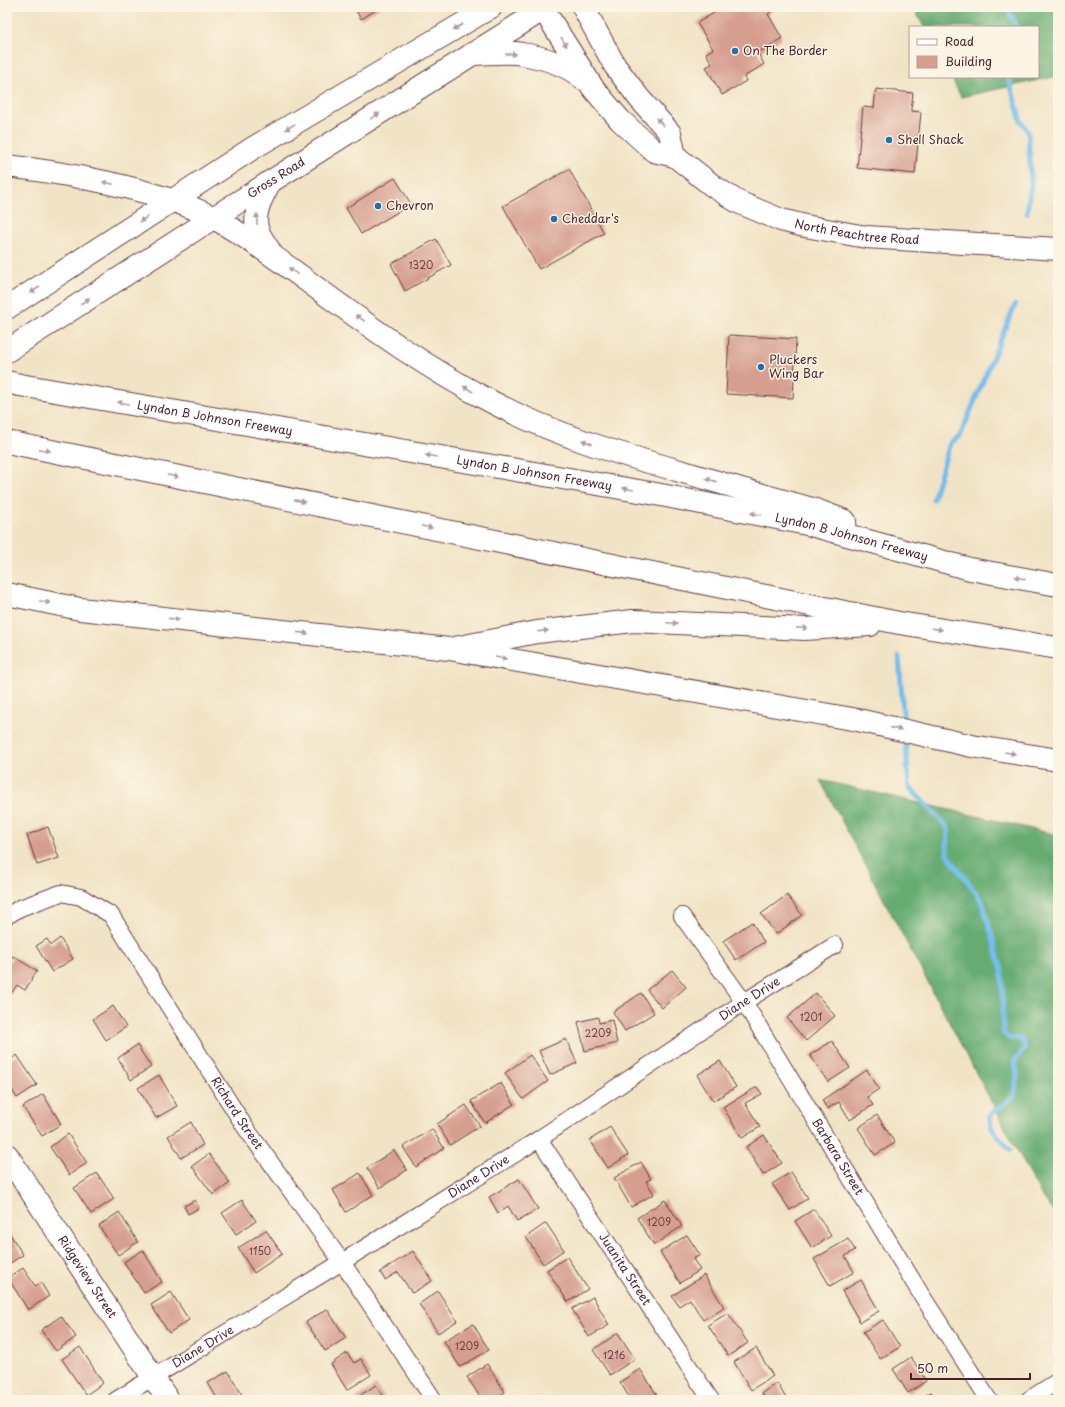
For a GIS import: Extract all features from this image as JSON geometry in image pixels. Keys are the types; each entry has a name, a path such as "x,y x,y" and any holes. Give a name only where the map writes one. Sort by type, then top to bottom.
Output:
{"main road":[{"path":"7,308 254,148 491,7"},
{"path":"583,7 615,66 639,98 670,133 675,156"},
{"name":"North Peachtree Road","path":"544,8 593,88 620,120 654,151 675,156 713,186 738,202 781,220 805,226 866,236 1058,249"},
{"name":"Gross Road","path":"7,351 544,8"},
{"path":"472,54 521,54 558,63 577,73 593,88"},
{"path":"323,107 342,137"},
{"path":"7,166 40,170 130,188 173,200 213,218 271,254 315,287 429,366 490,401 548,428 617,453 816,510 970,569"},
{"path":"270,182 257,209 257,228 271,254"},
{"name":"Lyndon B Johnson Freeway","path":"7,382 28,387 656,494 807,524 970,569 1058,584"},
{"path":"7,442 899,623 1058,648"},
{"path":"7,594 80,609 449,649 858,720 972,746 1058,760"},
{"path":"449,649 537,632 633,621 805,629 899,623"},
{"name":"Ridgeview Street","path":"7,1155 168,1400"}],"street":[{"name":"Richard Street","path":"7,916 20,908 61,893 81,897 111,915 245,1127 342,1262 434,1400"},
{"name":"Barbara Street","path":"682,916 744,1002 919,1291 989,1400"},
{"name":"Diane Drive","path":"116,1400 342,1262 539,1139 744,1002 835,946"},
{"name":"Juanita Street","path":"539,1139 711,1400"},
{"path":"1028,1400 1058,1381"}],"green space":[{"path":"913,7 1058,7 1058,76 961,97 952,78 1039,78 1039,26 923,26"},
{"path":"820,780 1058,835 1058,1217 1040,1193"}],"building":[{"path":"354,7 381,7 361,19"},
{"name":"On The Border","path":"724,7 773,7 775,9 768,14 782,38 758,53 764,64 744,77 746,81 722,95 706,67 712,64 706,53 713,49 697,23"},
{"name":"Shell Shack","path":"876,89 913,93 911,111 921,112 915,174 857,168 863,107 874,108"},
{"name":"Cheddar's","path":"569,169 604,233 539,269 503,206"},
{"name":"Chevron","path":"395,178 411,204 361,234 346,208"},
{"path":"436,239 451,265 405,291 391,264"},
{"name":"Pluckers Wing Bar","path":"729,335 796,339 793,398 726,394"},
{"path":"48,827 59,858 37,865 27,835"},
{"path":"787,895 802,915 776,934 761,914"},
{"path":"752,922 764,942 736,960 723,941"},
{"path":"60,938 73,959 52,972 36,946 47,939 51,945"},
{"path":"13,956 37,971 25,990 17,985 10,995 7,993 7,966"},
{"path":"672,970 686,987 662,1008 647,990"},
{"path":"641,993 654,1013 625,1031 613,1012"},
{"path":"816,993 835,1016 806,1041 787,1018"},
{"path":"113,1006 126,1027 106,1040 93,1019"},
{"path":"598,1017 599,1023 612,1020 617,1043 585,1051 578,1022"},
{"path":"566,1039 577,1063 550,1075 539,1051"},
{"path":"832,1041 850,1068 828,1082 810,1055"},
{"path":"137,1045 151,1067 131,1080 118,1058"},
{"path":"17,1055 37,1085 17,1098 7,1082 7,1062"},
{"path":"530,1055 548,1081 523,1099 505,1073"},
{"path":"720,1061 736,1087 713,1101 697,1075"},
{"path":"867,1070 879,1089 867,1097 873,1105 850,1120 839,1102 827,1109 822,1100"},
{"path":"159,1075 177,1106 156,1118 138,1088"},
{"path":"501,1083 514,1104 485,1123 471,1101"},
{"path":"757,1087 762,1094 745,1103 760,1127 742,1138 723,1107"},
{"path":"43,1094 61,1124 42,1136 23,1107"},
{"path":"466,1105 480,1126 450,1145 437,1124"},
{"path":"877,1115 895,1143 875,1155 858,1128"},
{"path":"191,1122 203,1145 181,1158 168,1136"},
{"path":"610,1127 628,1155 608,1168 590,1140"},
{"path":"432,1129 444,1148 416,1167 403,1147"},
{"path":"68,1134 87,1163 69,1175 50,1147"},
{"path":"764,1135 782,1163 763,1175 746,1147"},
{"path":"394,1150 407,1170 380,1188 367,1168"},
{"path":"209,1154 230,1183 213,1195 192,1166"},
{"path":"641,1162 651,1179 646,1181 654,1194 631,1207 614,1178"},
{"path":"791,1172 808,1198 790,1210 772,1184"},
{"path":"97,1173 114,1199 91,1214 74,1188"},
{"path":"360,1173 373,1195 346,1212 333,1190"},
{"path":"519,1179 538,1209 517,1221 508,1206 498,1213 489,1197"},
{"path":"195,1200 199,1208 188,1214 184,1206"},
{"path":"242,1200 256,1221 236,1234 222,1213"},
{"path":"665,1200 682,1226 654,1245 637,1218"},
{"path":"814,1209 831,1236 812,1248 795,1221"},
{"path":"119,1212 138,1242 118,1255 99,1226"},
{"path":"546,1223 564,1250 543,1264 526,1237"},
{"path":"7,1229 23,1255 7,1265"},
{"path":"266,1230 282,1254 254,1273 238,1248"},
{"path":"687,1235 700,1255 693,1259 700,1270 680,1283 660,1252"},
{"path":"848,1239 855,1250 845,1256 854,1272 830,1286 814,1259"},
{"path":"143,1250 162,1282 144,1293 124,1262"},
{"path":"413,1251 432,1281 412,1293 398,1272 385,1280 380,1272"},
{"path":"567,1257 588,1289 568,1302 547,1270"},
{"path":"23,1268 35,1286 41,1283 49,1296 28,1310 8,1278"},
{"path":"704,1275 724,1307 703,1320 690,1299 679,1306 672,1296"},
{"path":"861,1280 879,1311 860,1322 842,1291"},
{"path":"438,1291 457,1321 438,1333 419,1304"},
{"path":"171,1292 189,1320 169,1333 151,1305"},
{"path":"593,1297 609,1325 589,1337 572,1309"},
{"path":"327,1309 346,1338 325,1351 306,1322"},
{"path":"728,1313 748,1343 728,1356 708,1325"},
{"path":"61,1316 76,1337 56,1351 41,1330"},
{"path":"883,1320 900,1347 880,1359 863,1332"},
{"path":"473,1324 489,1350 460,1367 444,1341"},
{"path":"618,1333 635,1359 610,1375 593,1350"},
{"path":"80,1347 103,1383 86,1395 62,1359"},
{"path":"756,1348 773,1376 751,1390 734,1362"},
{"path":"347,1353 354,1363 361,1359 371,1375 347,1390 331,1364"},
{"path":"911,1357 926,1381 908,1393 893,1369"},
{"path":"487,1364 505,1392 493,1400 482,1400 467,1377"},
{"path":"640,1369 659,1398 657,1400 631,1400 620,1382"},
{"path":"228,1371 244,1398 240,1400 218,1400 208,1383"},
{"path":"777,1383 787,1400 766,1400 762,1393"},
{"path":"376,1385 386,1400 357,1400 356,1398"},
{"path":"931,1392 936,1400 919,1400"}],"waterway":[{"path":"1006,7 1016,26"},
{"path":"1008,78 1021,121 1028,131 1031,184 1027,213"},
{"path":"933,499 950,443 960,436 1015,305"},
{"path":"899,657 904,725"},
{"path":"905,736 909,787 948,828 947,854 982,901 1002,971 1003,1032 1008,1038 1022,1039 1025,1048 1015,1060 1017,1075 1014,1096 990,1115 991,1127 1010,1150"}],"place":[{"name":"On The Border","path":"735,51"},
{"name":"Shell Shack","path":"889,140"},
{"name":"Chevron","path":"378,206"},
{"name":"Cheddar's","path":"554,219"},
{"name":"Pluckers Wing Bar","path":"761,367"}]}
